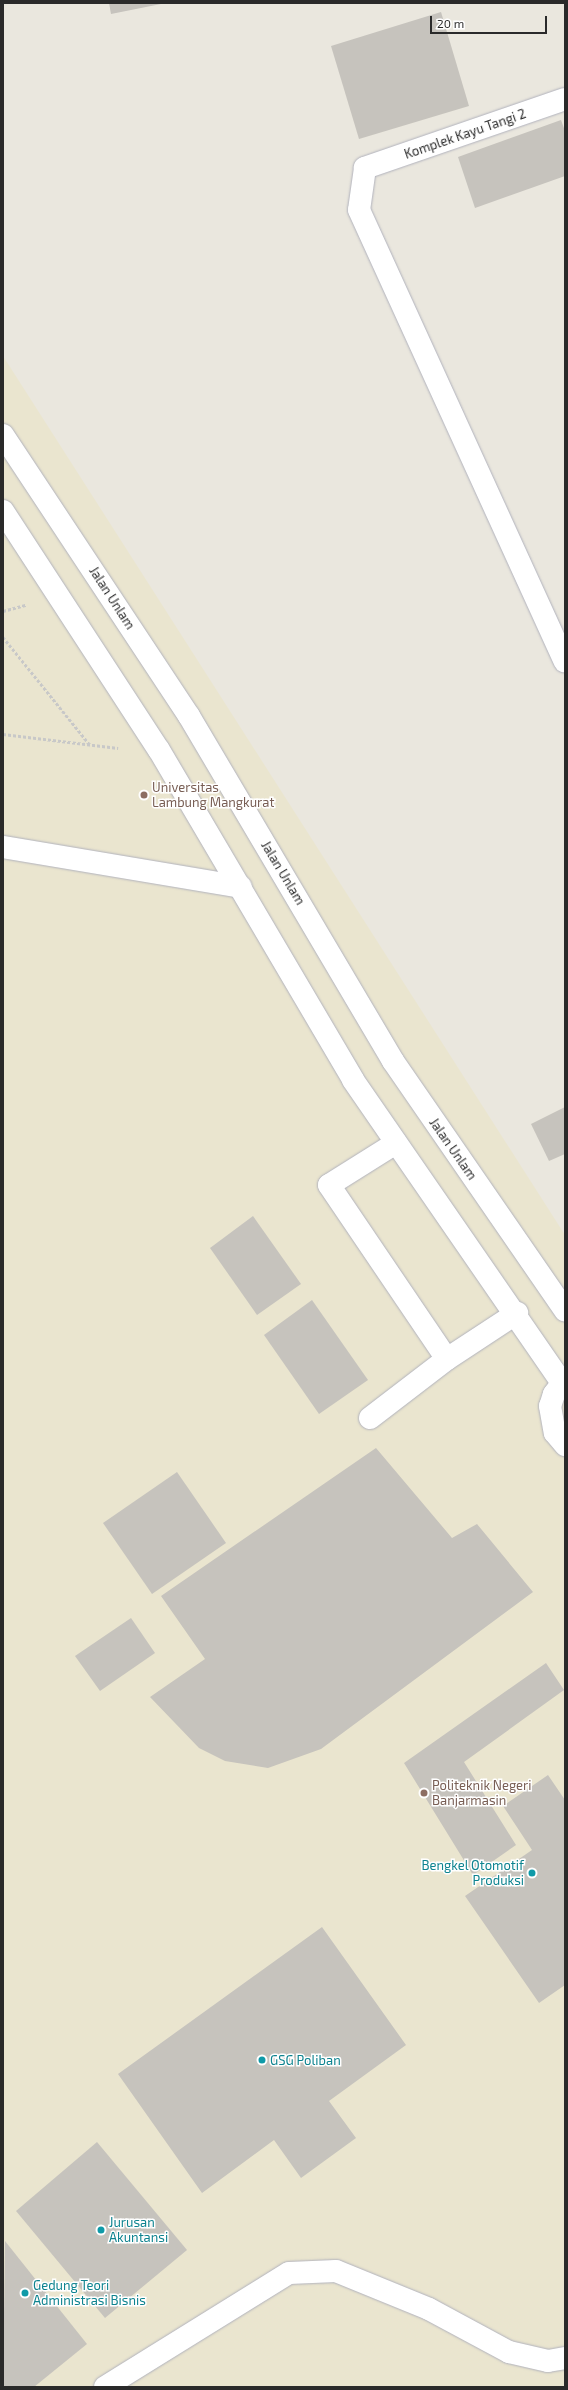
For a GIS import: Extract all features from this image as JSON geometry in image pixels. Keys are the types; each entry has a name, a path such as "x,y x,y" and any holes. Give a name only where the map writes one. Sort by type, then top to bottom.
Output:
{"street":[{"name":"Komplek Kayu Tangi 2","path":"565,99 365,168 359,210 565,661"},
{"name":"Jalan Unlam","path":"3,435 189,716 393,1061 565,1310"},
{"path":"3,511 159,750 354,1080 396,1143 563,1380 554,1394 550,1420 565,1446"},
{"path":"3,847 240,887"},
{"path":"396,1143 329,1185 447,1359"},
{"path":"370,1418 447,1359 517,1313"},
{"path":"105,2387 289,2273 336,2271 430,2308 509,2352 548,2361 565,2358"}],"path":[{"path":"3,637 91,747"},
{"path":"3,734 91,747 159,750"}],"shaded area":[{"name":"Universitas Lambung Mangkurat","path":"3,356 565,1235 565,2387 3,2387"}],"building":[{"path":"109,3 161,3 161,4 111,14"},
{"path":"441,12 469,106 359,139 331,46"},
{"path":"561,120 565,131 565,176 475,208 458,157"},
{"path":"565,1107 565,1154 549,1161 531,1124"},
{"path":"253,1216 301,1284 257,1315 210,1248"},
{"path":"312,1300 368,1380 319,1414 264,1335"},
{"path":"376,1448 452,1538 477,1524 533,1592 321,1749 268,1768 225,1761 199,1748 150,1697 205,1659 161,1596"},
{"path":"177,1472 226,1543 152,1594 103,1523"},
{"path":"131,1618 155,1653 100,1691 75,1656"},
{"path":"546,1663 564,1690 464,1762 516,1845 473,1875 404,1763"},
{"name":"Bengkel Otomotif Produksi","path":"548,1775 565,1800 565,1985 539,2003 465,1896 532,1850 503,1806"},
{"name":"GSG Poliban","path":"322,1927 406,2045 329,2101 356,2138 301,2178 274,2140 202,2193 118,2074"},
{"name":"Jurusan Akuntansi","path":"97,2142 187,2250 105,2318 16,2211"},
{"name":"Gedung Teori Administrasi Bisnis","path":"5,2241 87,2344 34,2387 3,2387"}],"place":[{"name":"Universitas Lambung Mangkurat","path":"144,795"},
{"name":"Politeknik Negeri Banjarmasin","path":"424,1793"},
{"name":"Bengkel Otomotif Produksi","path":"532,1873"},
{"name":"GSG Poliban","path":"262,2060"},
{"name":"Jurusan Akuntansi","path":"101,2230"},
{"name":"Gedung Teori Administrasi Bisnis","path":"25,2293"}]}
